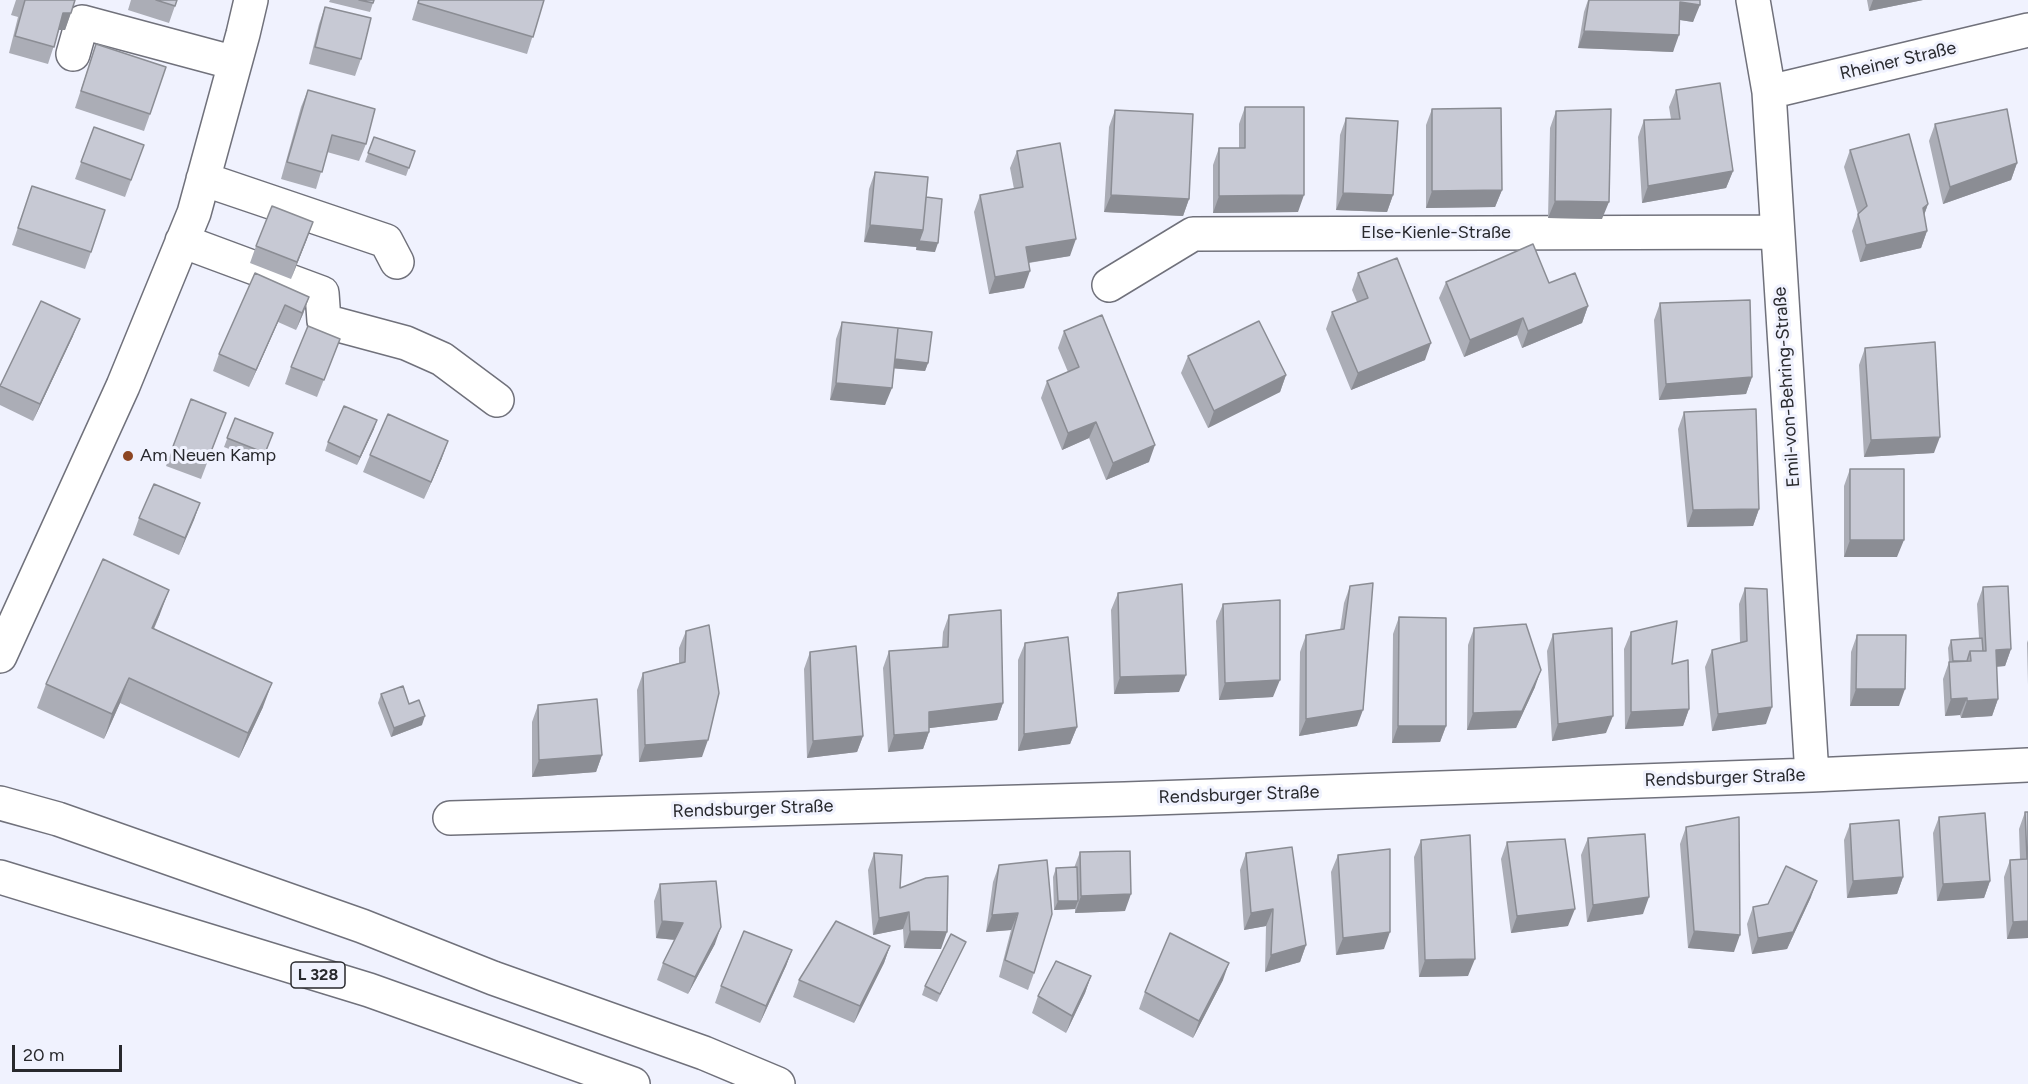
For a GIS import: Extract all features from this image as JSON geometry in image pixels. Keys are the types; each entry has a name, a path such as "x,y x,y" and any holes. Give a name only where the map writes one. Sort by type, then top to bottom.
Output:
{"street":[{"path":"0,656 123,386 194,213 251,0"},
{"name":"Emil-von-Behring-Straße","path":"1753,0 1769,92 1812,775"},
{"path":"73,54 82,22 235,63"},
{"name":"Rheiner Straße","path":"1769,92 2028,30"},
{"path":"203,178 386,241 397,262"},
{"name":"Else-Kienle-Straße","path":"1109,285 1194,234 1777,232"},
{"path":"182,241 322,292 324,321 406,343 442,359 497,400"},
{"name":"Rendsburger Straße","path":"450,818 1125,799 1812,775 2028,765"},
{"path":"0,803 58,819 362,926 493,978 704,1053 778,1084"},
{"name":"L 328","path":"0,877 369,990 633,1084"}],"building":[{"path":"25,0 75,0 71,13 63,13 54,47 15,36"},
{"path":"156,0 177,0 175,6"},
{"path":"419,0 544,0 533,37 418,3"},
{"path":"1589,0 1700,0 1700,5 1680,2 1679,35 1584,31"},
{"path":"325,7 371,18 361,59 315,47"},
{"path":"96,44 166,67 150,114 81,91"},
{"path":"1720,83 1733,171 1648,186 1644,120 1680,119 1676,90"},
{"path":"308,90 375,109 366,144 332,135 322,172 287,162"},
{"path":"1245,107 1304,107 1304,195 1219,196 1219,148 1245,148"},
{"path":"1501,108 1502,190 1432,191 1432,109"},
{"path":"1611,109 1609,202 1555,201 1556,111"},
{"path":"2007,109 2017,163 1950,187 1935,124"},
{"path":"1115,110 1193,114 1189,199 1111,195"},
{"path":"1346,118 1398,121 1393,195 1343,193"},
{"path":"94,127 144,145 131,180 81,162"},
{"path":"1909,134 1928,204 1923,208 1927,231 1866,245 1858,214 1867,206 1850,150"},
{"path":"374,137 415,151 409,168 368,153"},
{"path":"1060,143 1076,239 1026,247 1030,271 995,277 980,195 1023,187 1017,151"},
{"path":"875,172 928,177 923,230 870,225"},
{"path":"32,186 105,210 91,252 18,228"},
{"path":"926,197 942,199 938,243 919,241 923,230"},
{"path":"272,206 313,222 297,262 256,246"},
{"path":"1533,244 1549,283 1575,273 1588,306 1528,331 1523,318 1470,340 1446,282"},
{"path":"1397,258 1431,343 1358,373 1332,312 1368,298 1358,273"},
{"path":"255,273 309,297 302,313 285,305 256,370 219,354"},
{"path":"1750,300 1752,377 1666,384 1660,303"},
{"path":"41,301 80,319 40,404 0,386"},
{"path":"1102,315 1155,445 1113,463 1096,422 1068,433 1047,381 1079,367 1064,331"},
{"path":"1259,321 1286,375 1214,411 1188,356"},
{"path":"842,322 898,328 892,388 836,383"},
{"path":"308,326 340,339 324,380 291,367"},
{"path":"898,328 932,332 928,363 895,359"},
{"path":"1935,342 1940,437 1871,440 1865,348"},
{"path":"191,399 226,413 207,462 172,449"},
{"path":"344,406 377,420 360,457 328,442"},
{"path":"1756,409 1759,509 1693,510 1684,412"},
{"path":"388,414 448,441 431,482 370,455"},
{"path":"235,418 273,433 265,453 227,438"},
{"path":"1850,469 1904,469 1904,540 1850,540"},
{"path":"154,484 200,503 185,538 139,518"},
{"path":"103,559 169,590 152,628 272,683 248,733 129,678 112,714 46,684"},
{"path":"1373,583 1363,710 1306,719 1306,635 1344,629 1350,586"},
{"path":"1182,584 1186,675 1120,677 1118,593"},
{"path":"2008,586 2011,649 1996,650 1998,699 1967,701 1967,698 1951,699 1949,662 1971,661 1970,651 1986,651 1983,587"},
{"path":"1745,588 1767,589 1772,707 1718,714 1712,650 1747,641"},
{"path":"1280,600 1280,680 1225,683 1223,604"},
{"path":"1001,610 1003,703 929,712 929,732 894,735 889,651 948,647 949,615"},
{"path":"1399,617 1446,618 1446,726 1398,726"},
{"path":"1677,621 1672,664 1688,660 1689,709 1631,712 1631,632"},
{"path":"1526,624 1541,670 1522,711 1473,713 1474,628"},
{"path":"709,625 719,693 708,740 645,745 643,673 685,662 686,631"},
{"path":"1612,628 1613,716 1558,724 1553,634"},
{"path":"1857,635 1906,635 1905,689 1856,689"},
{"path":"1068,637 1077,727 1024,734 1025,643"},
{"path":"1982,638 1983,651 1970,651 1967,661 1953,661 1951,640"},
{"path":"856,646 863,736 813,741 810,652"},
{"path":"403,686 409,704 419,700 425,716 394,728 381,694"},
{"path":"597,699 602,755 539,760 538,705"},
{"path":"2025,812 2028,812 2028,921 2013,922 2010,860 2027,859"},
{"path":"1985,813 1990,881 1943,884 1939,817"},
{"path":"1739,817 1740,935 1694,931 1686,827"},
{"path":"1899,820 1903,877 1853,881 1850,824"},
{"path":"1645,834 1649,897 1593,905 1588,838"},
{"path":"1470,835 1475,959 1425,960 1421,840"},
{"path":"1565,839 1575,909 1517,916 1507,842"},
{"path":"1292,847 1306,945 1271,955 1273,909 1251,913 1246,853"},
{"path":"1390,849 1390,932 1343,938 1338,855"},
{"path":"1130,851 1131,894 1081,896 1080,852"},
{"path":"874,853 902,855 900,888 926,878 948,876 947,932 910,931 909,912 879,918"},
{"path":"1047,860 1052,914 1034,973 1005,960 1018,913 992,915 999,865"},
{"path":"1786,866 1817,881 1793,932 1758,938 1753,907 1768,904"},
{"path":"1077,867 1078,901 1058,901 1056,868"},
{"path":"716,881 721,927 695,977 663,963 683,923 662,921 660,884"},
{"path":"836,921 890,946 860,1006 799,980"},
{"path":"744,931 792,950 766,1006 721,986"},
{"path":"1170,933 1229,963 1199,1021 1145,992"},
{"path":"951,934 966,942 940,994 925,986"},
{"path":"1056,961 1091,976 1072,1016 1038,996"}],"place":[{"name":"Am Neuen Kamp","path":"128,456"}]}
